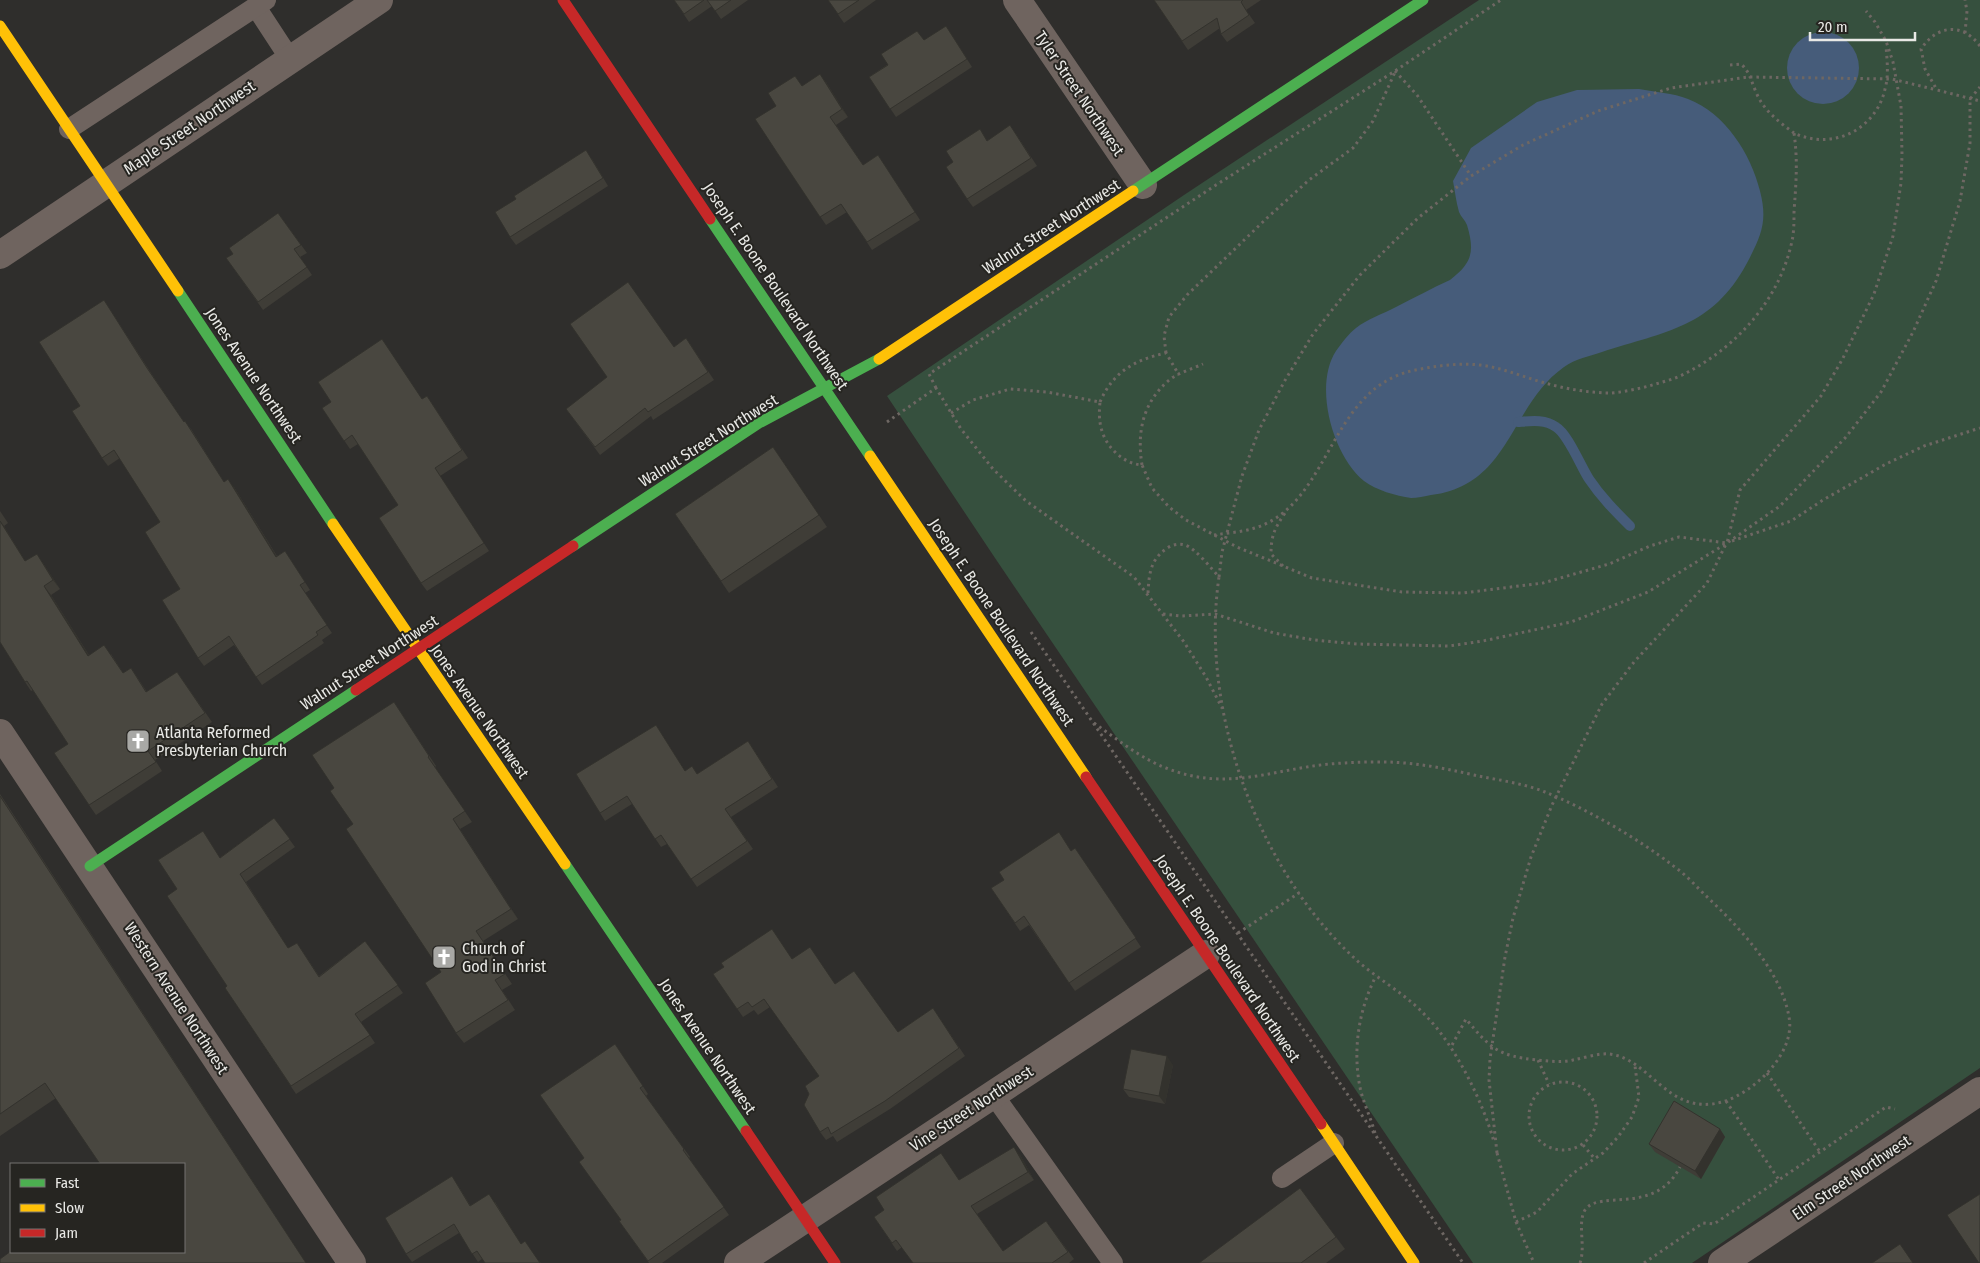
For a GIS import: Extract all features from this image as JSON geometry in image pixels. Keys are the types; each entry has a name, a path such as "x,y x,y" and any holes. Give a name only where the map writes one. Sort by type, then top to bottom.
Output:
{"street":[{"name":"Maple Street Northwest","path":"0,255 379,0"},
{"name":"Joseph E. Boone Boulevard Northwest","path":"563,0 1414,1263"},
{"name":"Tyler Street Northwest","path":"1016,0 1143,185"},
{"name":"Walnut Street Northwest","path":"90,866 759,423 873,363 1423,0"},
{"name":"Jones Avenue Northwest","path":"0,26 418,649 835,1263"},
{"name":"Western Avenue Northwest","path":"0,733 352,1263"},
{"name":"Vine Street Northwest","path":"738,1263 1206,954"},
{"name":"Elm Street Northwest","path":"1722,1263 1980,1091"}],"lane":[{"path":"69,129 261,4 290,59"},
{"path":"994,1094 1113,1263"},
{"path":"1282,1178 1334,1143"}],"path":[{"path":"1224,711 1206,677 1148,593 1134,577 1026,500 993,469 961,429 929,374 1501,0"},
{"path":"1965,0 1967,11 1965,33"},
{"path":"1497,1153 1489,1080 1491,1046 1505,957 1513,918 1531,857 1556,797 1602,704 1634,662 1706,583 1727,543 1740,490 1821,396 1842,360 1874,294 1893,236 1901,174 1901,106 1893,62 1886,41 1866,11"},
{"path":"1937,90 1925,69 1921,48 1928,39 1938,32 1954,29 1965,33 1980,46"},
{"path":"1730,64 1741,64 1748,70 1756,93 1765,108 1794,133 1806,138 1821,140 1842,137 1870,120 1882,101 1886,88 1888,67 1886,41"},
{"path":"1395,71 1417,95 1471,176"},
{"path":"1179,375 1166,353 1164,336 1169,316 1187,295 1267,218 1309,180 1352,148 1373,121 1395,71"},
{"path":"1534,1263 1516,1222 1491,1131 1472,1085 1451,1047 1426,1016 1350,954 1311,912 1260,827 1238,767 1224,711 1214,642 1215,614 1222,552 1242,476 1259,430 1284,382 1308,342 1360,276 1418,218 1471,176 1523,145 1598,111 1670,88 1748,77 1892,79 1980,101"},
{"path":"1163,614 1181,616 1215,614 1274,632 1314,640 1401,645 1458,644 1483,641 1571,622 1648,592 1727,543 1780,506 1846,438 1881,392 1913,332 1936,281 1960,201 1970,143 1970,98 1980,87"},
{"path":"1285,568 1271,554 1271,539 1275,528 1288,509 1302,495 1360,402 1377,387 1393,377 1413,370 1458,364 1505,370 1564,388 1611,393 1633,390 1687,374 1710,359 1750,324 1778,283 1792,241 1798,162 1794,133"},
{"path":"1142,465 1134,465 1119,457 1110,446 1102,431 1099,415 1100,402 1106,387 1135,362 1166,353"},
{"path":"1203,364 1169,380 1144,412 1139,444 1142,465 1152,488 1169,507 1186,520 1213,535 1285,568 1312,578 1402,592 1463,593 1543,583 1609,564 1650,546 1679,537 1727,543 1791,521 1822,500 1886,464 1924,446 1980,428"},
{"path":"887,422 936,388"},
{"path":"951,413 973,400 1010,389 1047,392 1100,402"},
{"path":"883,416 892,430"},
{"path":"1213,535 1256,528 1288,509"},
{"path":"1148,593 1150,571 1158,555 1172,545 1186,545 1204,560 1219,577"},
{"path":"1025,624 1463,1263"},
{"path":"1092,721 1139,754 1165,768 1190,776 1217,780 1262,776 1328,764 1373,762 1420,763 1507,782 1556,797 1631,837 1673,865 1731,920 1758,952 1786,1000 1790,1023 1787,1044 1762,1079 1745,1092 1726,1101 1710,1104 1695,1103 1666,1090 1621,1057 1606,1053 1564,1062 1509,1056 1484,1041 1466,1019 1451,1047"},
{"path":"1238,933 1298,893"},
{"path":"1376,976 1362,1010 1358,1044 1358,1070 1362,1093 1377,1138"},
{"path":"1538,1060 1549,1084"},
{"path":"1516,1222 1537,1212 1572,1174 1603,1153 1618,1137 1632,1117 1639,1098 1635,1066"},
{"path":"1766,1074 1820,1152"},
{"path":"1560,1082 1581,1086 1595,1103 1598,1115 1591,1137 1583,1145 1572,1150 1549,1148 1539,1141 1529,1121 1529,1110 1533,1100 1549,1084 1560,1082"},
{"path":"1726,1101 1779,1180"},
{"path":"1644,1263 1703,1223 1714,1224 1886,1107 1901,1110"},
{"path":"1583,1145 1595,1159"},
{"path":"1580,1263 1583,1256 1584,1241 1582,1217 1586,1209 1592,1204 1602,1201 1632,1200 1655,1193 1675,1178 1680,1167"}],"green space":[{"path":"1479,0 1980,0 1980,1068 1692,1263 1473,1263 887,396 1184,195"}],"water":[{"path":"1823,32 1843,38 1853,48 1859,68 1853,88 1843,98 1823,104 1803,98 1793,88 1787,68 1793,48 1803,38"},
{"path":"1639,89 1676,95 1701,105 1725,125 1743,149 1750,163 1760,191 1763,212 1762,228 1747,263 1733,285 1719,301 1703,314 1685,324 1667,332 1583,358 1564,367 1546,383 1531,402 1494,460 1478,476 1457,488 1411,498 1386,492 1364,481 1353,470 1335,438 1327,401 1326,383 1329,366 1336,351 1356,328 1370,319 1450,280 1467,262 1470,256 1471,243 1467,225 1459,212 1453,181 1471,148 1537,102 1577,90"}],"building":[{"path":"674,0 704,0 684,14"},
{"path":"707,0 731,0 715,11"},
{"path":"828,0 859,0 838,14"},
{"path":"1154,0 1243,0 1241,2 1249,15 1221,34 1217,18 1182,41"},
{"path":"946,26 967,59 890,109 869,77 888,65 881,54 917,31 924,40"},
{"path":"820,74 842,109 830,117 863,165 878,155 915,212 867,242 841,204 820,217 755,119 776,106 768,93 795,76 802,86"},
{"path":"1010,125 1031,158 967,199 946,167 953,162 946,151 980,129 987,141"},
{"path":"586,150 603,178 510,237 495,212 516,199 514,196"},
{"path":"278,213 301,245 294,249 307,267 258,302 226,258 233,254 229,248"},
{"path":"628,282 674,347 686,338 708,372 648,412 645,408 595,447 566,409 607,377 570,324"},
{"path":"104,300 147,368 185,421 224,482 228,479 276,557 285,551 305,582 300,585 327,625 316,632 318,635 256,677 229,636 198,658 162,600 180,589 145,532 160,522 114,450 102,458 72,411 80,406 39,342"},
{"path":"382,339 422,399 427,396 462,450 435,468 484,543 421,583 379,518 398,505 352,435 344,441 322,408 331,402 318,382"},
{"path":"773,447 819,515 721,581 675,514"},
{"path":"0,521 25,561 37,554 53,580 44,586 88,656 104,645 123,673 131,668 146,692 177,672 205,713 148,751 156,762 89,805 54,753 68,744 0,642"},
{"path":"394,702 428,757 465,811 453,819 511,909 476,931 505,974 495,980 508,1000 456,1033 425,983 441,972 346,829 353,824 330,791 334,788 312,755"},
{"path":"656,725 685,771 692,766 697,774 748,741 772,779 725,809 747,841 691,879 661,835 655,839 627,796 600,813 576,774"},
{"path":"0,796 306,1263 0,1263 0,1259 10,1252 185,1253 185,1163 99,1163 45,1083 0,1114"},
{"path":"274,818 290,839 240,874 288,948 297,943 319,977 365,941 398,985 355,1014 370,1035 291,1086 225,988 227,986 167,896 177,889 158,860 203,831 220,858"},
{"path":"1059,832 1071,851 1075,848 1136,938 1069,983 1024,916 1015,923 991,888 1004,880 999,872"},
{"path":"772,929 792,959 810,947 835,984 854,971 898,1032 933,1008 959,1048 885,1101 831,1134 828,1127 820,1132 804,1105 809,1094 805,1086 819,1076 764,999 752,1007 748,1002 737,1009 713,974 724,967 721,963"},
{"path":"615,1044 643,1086 640,1088 724,1207 648,1261 579,1162 584,1158 540,1095"},
{"path":"1131,1049 1167,1056 1159,1096 1123,1089"},
{"path":"1674,1101 1720,1129 1695,1171 1649,1144"},
{"path":"1014,1147 1028,1172 971,1206 1003,1251 1046,1221 1068,1252 1052,1263 913,1263 896,1240 892,1243 874,1217 884,1210 876,1197 941,1153 959,1180"},
{"path":"452,1176 470,1206 489,1194 521,1244 525,1241 540,1263 485,1263 477,1251 472,1254 454,1224 406,1254 385,1218"},
{"path":"1300,1188 1336,1237 1301,1263 1199,1263"},
{"path":"1980,1194 1980,1263 1979,1263 1947,1215"},
{"path":"1900,1244 1913,1263 1872,1263"}],"waterway":[{"path":"1518,422 1543,422 1552,424 1561,431 1570,443 1594,486 1608,504 1630,526"}],"traffic: fast":[{"path":"1133,191 1423,0"},
{"path":"710,219 870,456"},
{"path":"178,291 333,524"},
{"path":"573,546 759,423 879,359"},
{"path":"90,866 356,690"},
{"path":"565,864 746,1131"}],"traffic: slow":[{"path":"0,26 178,291"},
{"path":"879,359 1133,191"},
{"path":"870,456 1086,777"},
{"path":"333,524 565,864"},
{"path":"1321,1124 1414,1263"}],"traffic: jam":[{"path":"563,0 710,219"},
{"path":"356,690 573,546"},
{"path":"1086,777 1321,1124"},
{"path":"746,1131 835,1263"}],"place":[{"name":"Atlanta Reformed Presbyterian Church","path":"138,741"},
{"name":"Church of God in Christ","path":"444,957"}]}
